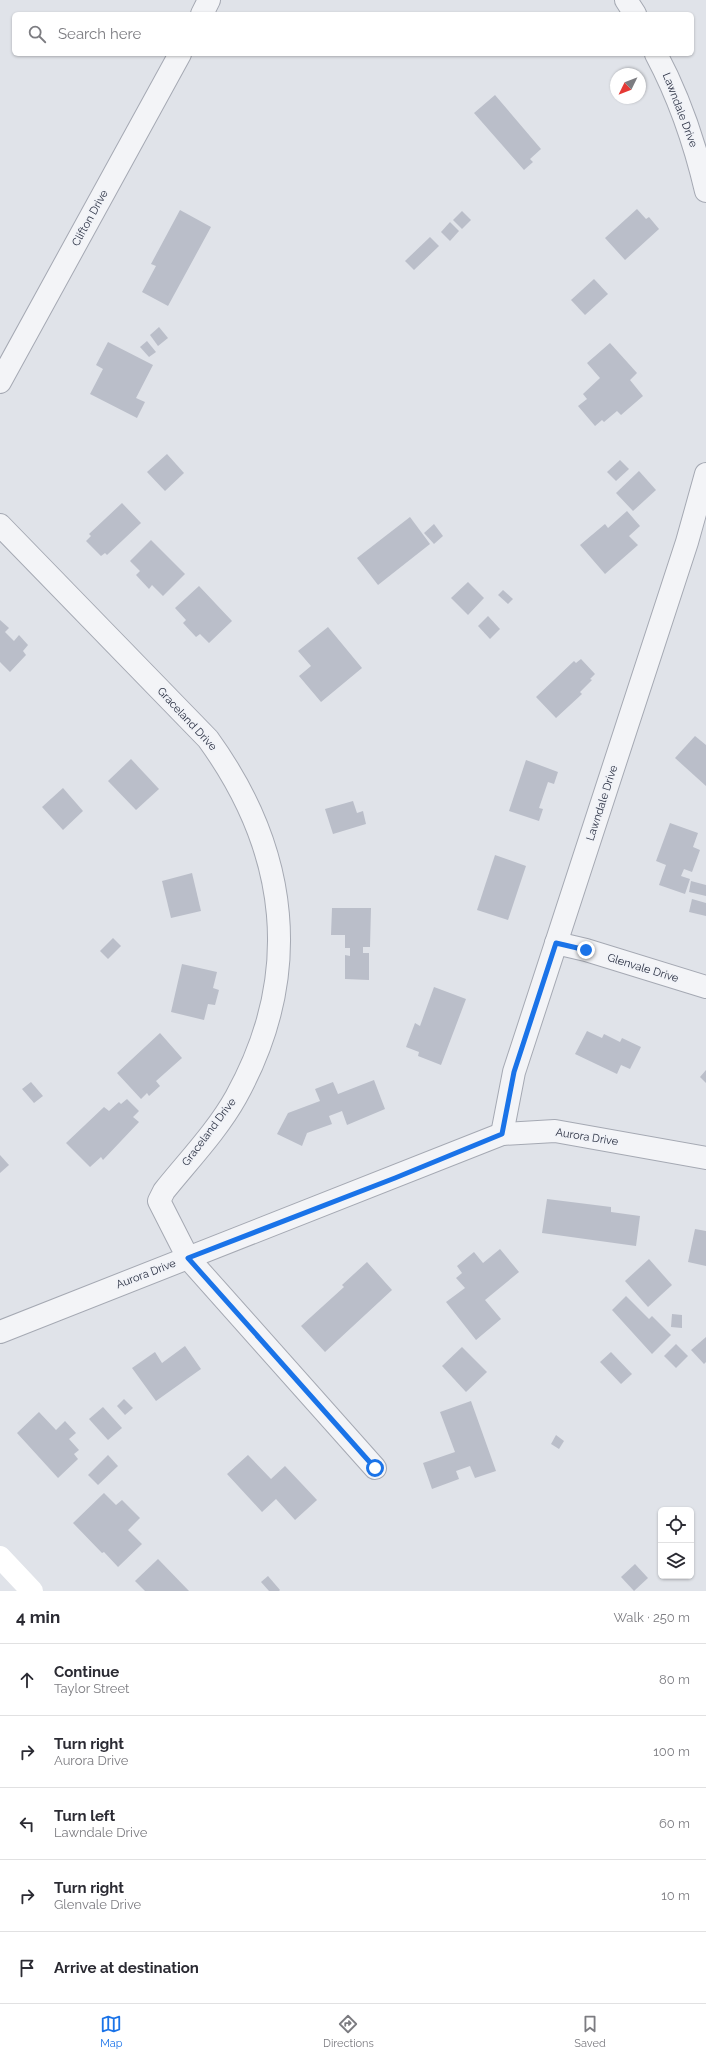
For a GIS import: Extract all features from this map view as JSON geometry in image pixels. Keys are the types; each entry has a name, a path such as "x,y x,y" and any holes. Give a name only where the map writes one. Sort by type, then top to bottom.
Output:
{"street":[{"path":"203,12 209,0"},
{"path":"626,0 634,12"},
{"name":"Clifton Drive","path":"0,382 179,56"},
{"name":"Lawndale Drive","path":"657,56 668,76 695,147 706,191"},
{"name":"Lawndale Drive","path":"502,1134 514,1072 690,534 706,474"},
{"name":"Graceland Drive","path":"0,525 208,739 227,765 243,792 266,849 277,897 280,941 276,984 266,1030 252,1066 235,1098 164,1191 159,1202 188,1258"},
{"name":"Glenvale Drive","path":"556,943 586,950 706,987"},
{"name":"Aurora Drive","path":"0,1332 395,1178 502,1134 555,1131 706,1158"},
{"path":"188,1258 375,1468"},
{"path":"0,1556 32,1591"}],"building":[{"path":"495,95 541,149 530,159 533,162 524,170 474,113"},
{"path":"637,209 646,219 649,217 659,229 625,260 605,238"},
{"path":"180,210 211,227 168,306 142,292 156,266 151,264"},
{"path":"462,211 471,220 462,229 453,220"},
{"path":"450,222 459,231 450,241 441,232"},
{"path":"430,237 439,246 414,270 405,261"},
{"path":"594,279 608,294 585,315 571,300"},
{"path":"159,327 168,338 158,346 150,335"},
{"path":"147,341 156,352 149,357 140,347"},
{"path":"108,342 153,365 136,398 145,402 137,418 90,394 103,369 96,365"},
{"path":"610,343 637,373 630,380 643,396 621,415 617,411 604,422 602,420 595,426 578,406 587,399 583,394 600,378 587,363"},
{"path":"167,454 184,473 165,491 147,472"},
{"path":"620,460 629,469 616,481 607,472"},
{"path":"639,471 656,490 633,511 616,493"},
{"path":"122,503 141,523 107,555 105,553 101,556 86,541 91,536 89,534"},
{"path":"627,511 640,526 629,536 638,545 605,574 580,545 605,524 608,528"},
{"path":"410,517 430,544 378,585 357,558"},
{"path":"434,524 443,536 434,544 424,533"},
{"path":"151,540 185,574 163,596 152,585 149,589 136,575 140,571 130,561"},
{"path":"468,582 484,598 468,615 451,598"},
{"path":"199,586 232,621 209,643 200,634 196,637 183,623 186,620 175,608"},
{"path":"503,590 513,599 508,604 498,595"},
{"path":"488,616 500,629 490,639 478,626"},
{"path":"0,620 9,628 5,632 14,641 19,635 28,645 23,651 26,655 10,672 0,662"},
{"path":"328,627 362,668 321,702 299,676 311,666 298,651"},
{"path":"581,659 595,674 590,679 592,680 580,692 582,694 556,718 536,697 574,661 576,663"},
{"path":"695,736 706,745 706,786 675,758"},
{"path":"131,759 159,789 136,810 108,781"},
{"path":"526,760 558,772 554,784 548,782 539,808 543,809 539,821 509,811"},
{"path":"63,788 83,811 63,830 42,807"},
{"path":"353,801 357,813 363,811 366,824 333,834 325,809"},
{"path":"670,823 698,833 693,847 700,850 692,872 684,869 681,876 690,879 685,894 659,885 666,865 656,861"},
{"path":"495,855 526,866 508,920 477,910"},
{"path":"192,873 201,911 171,918 162,881"},
{"path":"691,881 706,885 706,896 689,892"},
{"path":"692,899 706,903 706,916 689,912"},
{"path":"332,908 371,908 370,947 363,947 363,953 369,953 369,980 345,979 345,955 350,956 350,948 345,948 345,935 331,935"},
{"path":"113,938 121,946 108,959 100,951"},
{"path":"182,964 217,972 213,988 219,990 215,1005 208,1004 204,1020 171,1012"},
{"path":"434,987 466,999 441,1065 418,1056 419,1052 406,1047 415,1023 420,1026"},
{"path":"587,1031 602,1038 604,1034 620,1042 622,1038 641,1047 630,1069 621,1065 617,1074 575,1054"},
{"path":"160,1033 182,1058 156,1081 160,1086 149,1096 147,1093 141,1099 117,1073"},
{"path":"706,1070 706,1083 700,1077"},
{"path":"374,1080 385,1109 347,1125 342,1111 329,1116 332,1124 307,1133 302,1146 277,1134 288,1113 320,1101 315,1089 333,1082 338,1094"},
{"path":"31,1082 43,1096 34,1103 22,1089"},
{"path":"127,1099 139,1111 133,1117 139,1122 103,1160 101,1157 90,1167 66,1143 104,1107 109,1111 119,1102 121,1104"},
{"path":"0,1155 9,1165 0,1173"},
{"path":"547,1199 611,1207 611,1212 640,1216 636,1246 542,1233"},
{"path":"695,1229 706,1231 706,1266 688,1262"},
{"path":"500,1249 519,1272 485,1300 501,1319 476,1340 446,1302 465,1288 456,1278 462,1273 457,1266 474,1252 483,1263"},
{"path":"649,1259 672,1285 648,1307 625,1281"},
{"path":"367,1262 392,1290 325,1352 301,1326 344,1287 342,1285"},
{"path":"626,1296 649,1319 652,1316 671,1335 652,1354 612,1310"},
{"path":"672,1314 682,1315 682,1328 671,1327"},
{"path":"706,1337 706,1362 704,1364 691,1350"},
{"path":"676,1344 688,1356 676,1368 664,1356"},
{"path":"185,1346 201,1369 156,1401 132,1368 155,1352 162,1363"},
{"path":"462,1347 487,1372 466,1392 442,1366"},
{"path":"611,1352 632,1374 621,1384 600,1362"},
{"path":"124,1399 133,1408 125,1415 117,1406"},
{"path":"471,1401 496,1471 475,1478 470,1466 456,1471 459,1479 432,1489 423,1463 455,1452 440,1412"},
{"path":"103,1407 122,1428 108,1440 89,1419"},
{"path":"39,1412 56,1430 65,1421 76,1433 69,1439 79,1450 74,1454 78,1459 58,1478 17,1433"},
{"path":"556,1435 564,1441 559,1449 551,1444"},
{"path":"108,1455 118,1466 98,1485 88,1475"},
{"path":"248,1455 271,1479 285,1466 317,1500 295,1520 276,1499 262,1512 227,1474"},
{"path":"104,1493 116,1505 122,1500 140,1518 128,1530 142,1544 118,1567 73,1523"},
{"path":"158,1559 189,1591 145,1591 135,1581"},
{"path":"635,1564 648,1578 634,1591 621,1577"},
{"path":"268,1576 280,1590 279,1591 269,1591 261,1582"}],"route":[{"path":"375,1468 188,1258 395,1178 502,1134 514,1072 556,943 586,950"}]}
